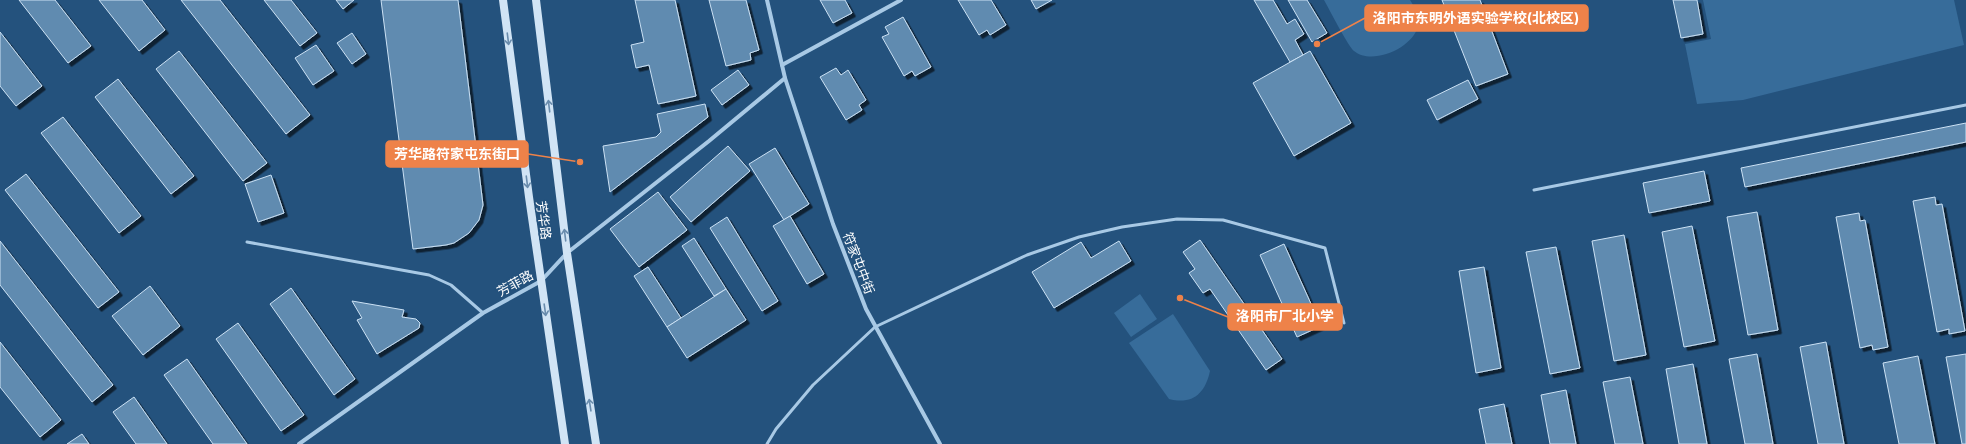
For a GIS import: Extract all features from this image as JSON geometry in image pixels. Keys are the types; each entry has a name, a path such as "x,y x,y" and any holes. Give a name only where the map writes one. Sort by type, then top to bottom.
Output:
{"main road":[{"name":"芳华路","path":"503,0 541,281 565,444"},
{"name":"芳华路","path":"536,0 567,253 596,444"}],"street":[{"name":"符家屯中街","path":"767,0 785,78 833,224 866,309 875,328 940,444"},
{"path":"782,65 902,0"},
{"name":"芳菲路","path":"299,444 482,313 541,281 567,253 709,141 785,78"}],"lane":[{"path":"1534,190 1966,105"},
{"path":"767,444 776,429 813,385 875,328 1027,255 1086,235 1122,227 1177,219 1223,220 1325,248 1344,323"},
{"path":"247,242 429,275 451,286 482,313"}],"shaded area":[{"path":"1324,0 1410,0 1418,15 1418,26 1415,34 1400,48 1371,57 1362,55 1351,48"},
{"path":"1703,0 1954,0 1964,45 1743,100 1697,104 1685,44 1711,39"},
{"path":"1140,294 1157,319 1131,337 1114,313"},
{"path":"1173,314 1210,371 1205,386 1201,392 1191,399 1169,399 1129,343"}],"building":[{"path":"19,0 55,0 91,46 68,63"},
{"path":"99,0 142,0 165,30 139,51"},
{"path":"181,0 220,0 310,115 286,134"},
{"path":"264,0 291,0 317,33 300,46"},
{"path":"336,0 354,0 343,9"},
{"path":"381,0 458,0 483,205 479,220 469,233 454,243 413,249"},
{"path":"635,0 675,0 696,96 658,104 649,65 636,68 631,45 644,42"},
{"path":"709,0 746,0 759,50 750,53 751,60 726,66"},
{"path":"820,0 845,0 852,13 833,23"},
{"path":"958,0 991,0 1006,25 990,35 987,30 979,35"},
{"path":"1031,0 1052,0 1036,9"},
{"path":"1254,0 1273,0 1287,24 1295,19 1304,34 1295,40 1303,55 1290,62"},
{"path":"1288,0 1307,0 1327,33 1312,42"},
{"path":"1442,0 1480,0 1508,74 1476,86"},
{"path":"1673,0 1697,0 1703,34 1681,38"},
{"path":"903,17 931,67 915,76 912,71 904,76 882,37 889,34 885,27"},
{"path":"0,32 42,86 16,106 0,86"},
{"path":"352,33 366,54 352,64 337,43"},
{"path":"316,45 334,71 313,85 295,58"},
{"path":"179,51 267,163 243,181 156,69"},
{"path":"1310,51 1351,123 1294,156 1253,83"},
{"path":"836,68 841,75 848,70 866,100 859,105 862,110 846,120 820,77"},
{"path":"738,70 749,85 722,105 711,90"},
{"path":"118,79 194,176 171,194 95,97"},
{"path":"1468,80 1478,99 1437,120 1427,100"},
{"path":"705,104 708,117 610,192 603,146 656,137 661,132 657,114"},
{"path":"63,117 141,216 119,233 41,133"},
{"path":"1966,123 1966,142 1745,187 1741,168"},
{"path":"728,146 750,171 691,222 670,197"},
{"path":"775,148 809,204 784,220 749,164"},
{"path":"1704,171 1710,201 1649,213 1643,183"},
{"path":"26,174 119,292 98,308 5,190"},
{"path":"271,175 284,213 258,222 245,184"},
{"path":"658,192 687,230 639,267 610,229"},
{"path":"1935,197 1936,205 1942,204 1965,331 1949,334 1949,329 1937,332 1913,201"},
{"path":"1757,212 1778,330 1748,335 1727,217"},
{"path":"1859,213 1860,221 1865,220 1888,347 1873,350 1872,345 1860,348 1836,217"},
{"path":"790,216 824,274 807,284 773,226"},
{"path":"727,217 778,301 762,311 710,228"},
{"path":"1692,226 1715,341 1684,347 1662,232"},
{"path":"1624,235 1646,355 1614,361 1592,241"},
{"path":"694,238 726,289 714,296 682,246"},
{"path":"1200,240 1282,359 1266,370 1210,289 1203,293 1189,273 1195,269 1183,252"},
{"path":"0,241 113,385 92,402 0,285"},
{"path":"1119,241 1131,261 1054,308 1032,272 1081,242 1091,258"},
{"path":"1284,244 1321,326 1297,337 1260,255"},
{"path":"1556,247 1580,368 1550,374 1526,252"},
{"path":"648,267 681,318 667,327 634,276"},
{"path":"1484,267 1501,368 1476,373 1459,271"},
{"path":"150,286 180,326 143,355 112,316"},
{"path":"291,288 355,379 334,395 270,304"},
{"path":"726,289 746,320 687,358 667,327"},
{"path":"352,301 404,310 402,317 416,319 420,323 419,328 377,354 357,320 362,318"},
{"path":"238,323 304,415 281,431 216,339"},
{"path":"0,342 61,420 40,437 0,387"},
{"path":"1826,342 1844,444 1818,444 1800,347"},
{"path":"1757,354 1773,444 1745,444 1729,359"},
{"path":"1966,354 1966,444 1962,444 1946,357"},
{"path":"1918,356 1935,444 1899,444 1883,363"},
{"path":"187,359 247,444 213,444 164,375"},
{"path":"1693,364 1707,444 1679,444 1666,369"},
{"path":"1630,377 1643,444 1615,444 1603,382"},
{"path":"1566,390 1576,444 1550,444 1541,395"},
{"path":"134,397 167,444 136,444 113,412"},
{"path":"1504,404 1512,444 1486,444 1479,409"},
{"path":"82,434 89,444 67,444"}],"place":[{"name":"洛阳市东明外语实验学校(北校区)","path":"1317,44"},
{"name":"芳华路符家屯东街口","path":"580,162"},
{"name":"洛阳市厂北小学","path":"1180,298"}]}
